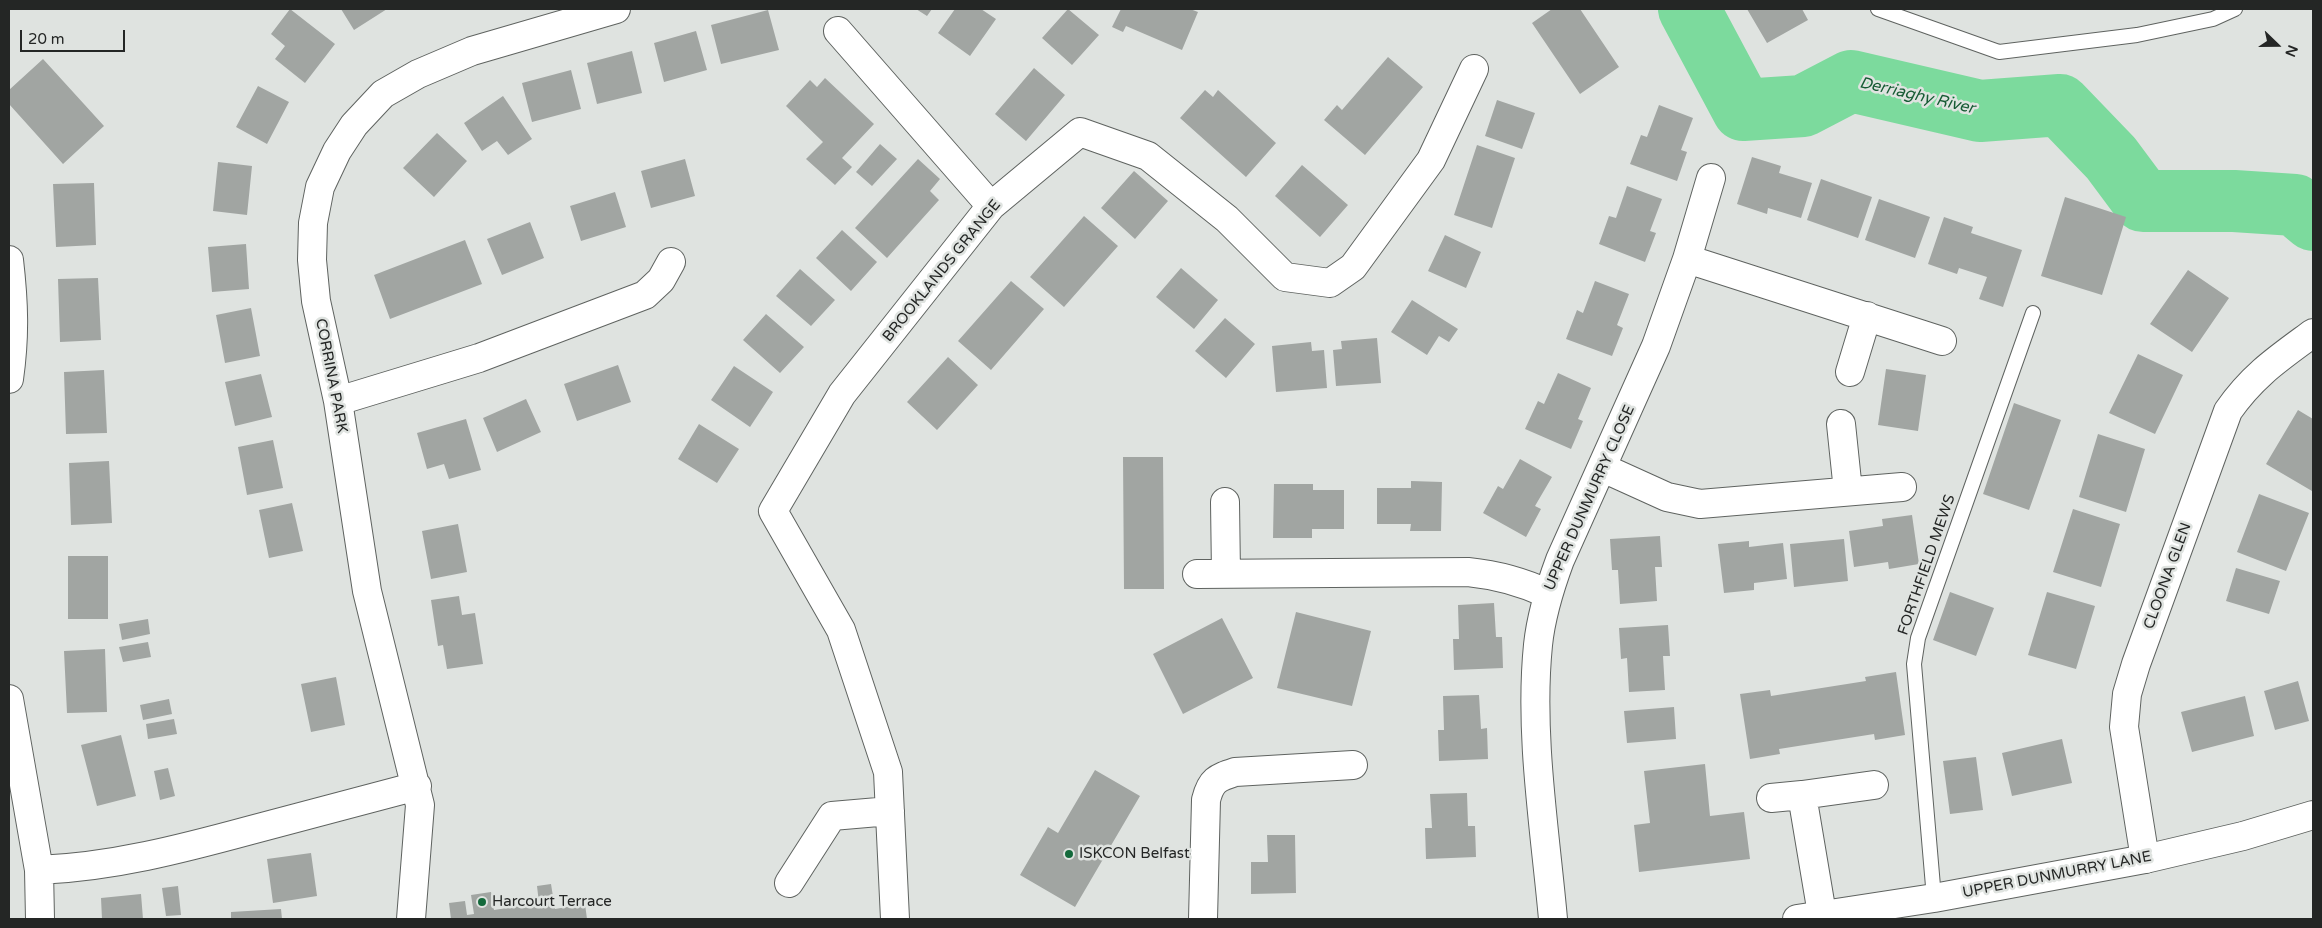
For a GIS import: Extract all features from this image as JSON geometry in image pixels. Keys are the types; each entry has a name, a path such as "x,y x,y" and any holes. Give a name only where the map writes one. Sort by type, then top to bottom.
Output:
{"street":[{"name":"CORRINA PARK","path":"411,919 420,829 417,786 367,591 338,401 316,301 312,260 313,223 320,186 337,151 354,125 383,94 418,74 472,51 616,9"},
{"path":"838,31 991,206"},
{"name":"BROOKLANDS GRANGE","path":"894,919 888,772 841,630 773,511 842,394 991,206 1080,132 1148,156 1227,219 1285,277 1330,283 1353,267 1431,160 1474,69"},
{"name":"UPPER DUNMURRY CLOSE","path":"1553,919 1534,714 1538,644 1548,594 1560,560 1603,468 1656,346 1687,259 1711,178"},
{"path":"1687,259 1942,340"},
{"path":"9,260 14,302 14,342 9,379"},
{"path":"338,401 479,358 645,294 661,280 671,262"},
{"path":"1850,372 1867,316"},
{"name":"CLOONA GLEN","path":"2146,859 2124,726 2127,694 2136,664 2228,411 2243,390 2260,372 2313,333"},
{"path":"1841,424 1848,491"},
{"path":"1603,468 1667,497 1700,504 1902,487"},
{"path":"1225,502 1226,574"},
{"path":"1197,574 1468,572 1501,575 1528,584 1548,594"},
{"path":"9,698 39,870 40,919"},
{"path":"1203,919 1206,800 1209,787 1220,777 1235,772 1352,765"},
{"path":"1771,798 1874,785"},
{"path":"39,870 84,868 133,859 203,843 417,786"},
{"path":"1802,795 1809,917"},
{"path":"789,883 832,816 890,811"},
{"name":"UPPER DUNMURRY LANE","path":"1809,917 1934,898 2146,859 2243,836 2313,815"}],"lane":[{"path":"1878,9 1998,52 2137,35 2213,19 2235,9"},
{"name":"FORTHFIELD MEWS","path":"1934,898 1914,664 1918,638 2033,313"}],"building":[{"path":"290,9 335,44 305,83 275,59 285,46 271,34"},
{"path":"341,9 387,9 354,30"},
{"path":"916,9 932,9 927,16"},
{"path":"955,9 981,9 996,19 970,56 938,33"},
{"path":"1068,9 1099,35 1072,65 1042,38"},
{"path":"1121,9 1190,9 1198,12 1182,50 1126,26 1123,32 1112,27"},
{"path":"1552,9 1580,9 1619,67 1580,94 1532,23"},
{"path":"1747,9 1802,9 1808,20 1767,43"},
{"path":"768,10 779,50 721,64 711,25"},
{"path":"696,31 707,70 664,82 654,43"},
{"path":"632,51 642,93 597,104 587,63"},
{"path":"1388,57 1423,87 1365,155 1324,120 1337,105 1342,110"},
{"path":"43,59 104,126 63,164 9,104 9,90"},
{"path":"1034,68 1065,95 1026,141 995,114"},
{"path":"571,70 581,109 532,122 522,83"},
{"path":"825,78 874,124 842,158 852,167 835,185 806,159 823,142 786,106 810,80 817,87"},
{"path":"258,86 289,102 267,144 236,127"},
{"path":"1205,90 1213,97 1218,90 1276,143 1246,177 1180,118"},
{"path":"503,96 532,139 508,155 497,141 482,151 464,123"},
{"path":"1497,100 1535,113 1522,149 1485,136"},
{"path":"1659,105 1693,118 1681,150 1687,152 1677,181 1630,164 1641,135 1647,137"},
{"path":"437,133 467,161 434,197 403,168"},
{"path":"880,144 897,159 872,186 856,172"},
{"path":"1477,145 1515,158 1492,228 1454,215"},
{"path":"1752,157 1781,166 1779,173 1812,183 1801,218 1768,208 1767,214 1737,204"},
{"path":"685,159 695,196 651,208 641,171"},
{"path":"918,159 940,179 930,191 939,200 887,258 855,228"},
{"path":"218,162 252,166 247,215 213,211"},
{"path":"1302,165 1348,205 1320,237 1275,196"},
{"path":"1134,171 1168,201 1135,239 1101,208"},
{"path":"1821,179 1872,197 1858,238 1807,220"},
{"path":"94,183 96,245 56,247 53,184"},
{"path":"1627,186 1662,199 1650,231 1656,233 1645,262 1599,244 1609,216 1616,218"},
{"path":"615,192 626,227 581,241 570,206"},
{"path":"2065,197 2126,217 2102,295 2041,276"},
{"path":"1879,199 1930,217 1915,258 1865,240"},
{"path":"1084,216 1118,246 1064,307 1030,277"},
{"path":"1944,217 1973,227 1971,233 2022,250 2003,307 1979,299 1987,277 1959,268 1957,274 1928,264"},
{"path":"530,222 544,258 502,275 487,239"},
{"path":"842,230 877,262 851,291 816,258"},
{"path":"1445,235 1481,252 1466,288 1428,271"},
{"path":"465,240 482,284 390,319 374,275"},
{"path":"246,244 249,289 212,292 208,247"},
{"path":"1181,268 1218,300 1194,329 1156,297"},
{"path":"800,269 835,300 811,326 776,296"},
{"path":"2188,270 2229,298 2192,352 2150,324"},
{"path":"98,278 101,340 60,342 58,279"},
{"path":"1011,281 1044,309 991,370 958,341"},
{"path":"1595,281 1629,294 1617,325 1623,328 1612,356 1566,339 1577,310 1583,313"},
{"path":"1412,300 1458,329 1449,342 1439,336 1427,355 1391,332"},
{"path":"251,308 260,356 225,363 216,315"},
{"path":"766,314 804,347 780,373 743,340"},
{"path":"1225,318 1255,344 1226,378 1195,351"},
{"path":"1377,338 1381,383 1336,386 1333,350 1342,349 1341,341"},
{"path":"1311,342 1312,351 1324,350 1327,388 1276,392 1272,346"},
{"path":"2138,354 2183,375 2155,434 2109,413"},
{"path":"948,357 978,385 937,430 907,402"},
{"path":"618,365 631,402 577,421 564,384"},
{"path":"734,366 773,392 750,427 711,400"},
{"path":"1886,369 1926,375 1918,431 1878,425"},
{"path":"104,370 107,433 66,434 64,372"},
{"path":"1558,373 1591,388 1578,419 1583,421 1571,449 1525,429 1538,401 1544,404"},
{"path":"261,374 272,417 235,426 225,382"},
{"path":"526,399 541,432 497,452 483,418"},
{"path":"2014,403 2061,420 2029,510 1983,494"},
{"path":"2298,410 2313,419 2312,491 2266,464"},
{"path":"466,419 481,470 449,479 444,464 427,469 417,433"},
{"path":"699,424 739,449 717,483 678,459"},
{"path":"2098,434 2145,449 2126,512 2079,497"},
{"path":"273,440 283,488 247,495 238,447"},
{"path":"1123,457 1163,457 1164,589 1124,589"},
{"path":"1520,459 1552,477 1535,506 1541,509 1526,537 1483,513 1498,486 1503,489"},
{"path":"109,461 112,523 71,525 69,463"},
{"path":"1411,481 1442,482 1441,531 1410,531 1411,524 1377,524 1377,488 1411,488"},
{"path":"1274,484 1313,484 1313,490 1344,490 1344,529 1312,529 1312,538 1273,538"},
{"path":"2259,494 2309,513 2286,571 2237,552"},
{"path":"292,503 303,551 269,558 259,510"},
{"path":"2073,509 2120,524 2101,587 2053,572"},
{"path":"1912,515 1919,564 1889,569 1888,562 1854,567 1849,531 1883,526 1882,519"},
{"path":"458,524 467,572 431,579 422,531"},
{"path":"1660,536 1662,567 1655,567 1657,601 1620,604 1618,570 1612,570 1610,539"},
{"path":"1844,539 1848,581 1794,587 1790,544"},
{"path":"1749,541 1749,547 1783,543 1787,579 1754,583 1754,590 1724,593 1718,544"},
{"path":"68,556 108,556 108,619 68,619"},
{"path":"2236,568 2280,581 2269,614 2226,601"},
{"path":"1950,592 1994,608 1976,656 1933,640"},
{"path":"2047,592 2095,606 2076,669 2028,655"},
{"path":"459,596 462,615 475,613 483,664 447,669 443,645 438,646 431,600"},
{"path":"1494,603 1496,637 1502,637 1503,668 1454,670 1453,639 1459,639 1458,605"},
{"path":"1296,612 1371,631 1352,706 1277,688"},
{"path":"1222,618 1253,678 1183,714 1153,654"},
{"path":"148,619 150,634 122,640 119,624"},
{"path":"1668,625 1670,656 1663,656 1665,690 1629,692 1627,658 1621,659 1619,628"},
{"path":"148,642 151,657 123,662 119,647"},
{"path":"105,649 107,712 67,713 64,651"},
{"path":"1896,672 1905,735 1875,740 1874,734 1779,749 1780,754 1750,759 1740,694 1770,690 1771,696 1866,681 1865,677"},
{"path":"336,677 345,725 311,732 301,684"},
{"path":"2298,681 2309,721 2275,730 2264,691"},
{"path":"1479,695 1481,729 1487,728 1488,759 1439,761 1438,730 1444,730 1443,696"},
{"path":"2245,696 2254,736 2192,752 2181,712"},
{"path":"169,699 172,714 143,720 140,705"},
{"path":"1674,707 1676,739 1627,743 1624,711"},
{"path":"174,719 177,734 148,739 146,724"},
{"path":"121,735 136,796 97,806 81,745"},
{"path":"2062,739 2072,783 2012,796 2002,753"},
{"path":"1976,757 1983,810 1950,814 1943,761"},
{"path":"1705,764 1710,816 1744,812 1750,859 1639,872 1634,825 1650,823 1644,771"},
{"path":"168,768 175,796 160,800 154,771"},
{"name":"ISKCON Belfast","path":"1095,770 1140,796 1075,907 1020,875 1048,827 1058,833"},
{"path":"1467,793 1468,826 1475,826 1476,857 1426,859 1425,828 1432,828 1430,794"},
{"path":"1267,835 1295,835 1296,893 1251,894 1251,862 1268,862"},
{"path":"311,853 317,896 273,903 267,859"},
{"name":"Harcourt Terrace","path":"551,884 555,909 585,904 587,919 451,919 449,903 465,901 467,915 474,914 471,895 491,892 494,910 539,903 537,886"},
{"path":"178,886 181,915 166,916 162,888"},
{"path":"141,894 143,919 102,919 101,898"},
{"path":"281,909 282,919 231,919 231,912"}],"waterway":[{"name":"Derriaghy River","path":"1689,9 1743,110 1803,106 1851,81 1980,111 2060,105 2111,158 2143,201 2234,201 2295,205 2313,220"}],"place":[{"name":"ISKCON Belfast","path":"1069,854"},
{"name":"Harcourt Terrace","path":"482,902"}]}
